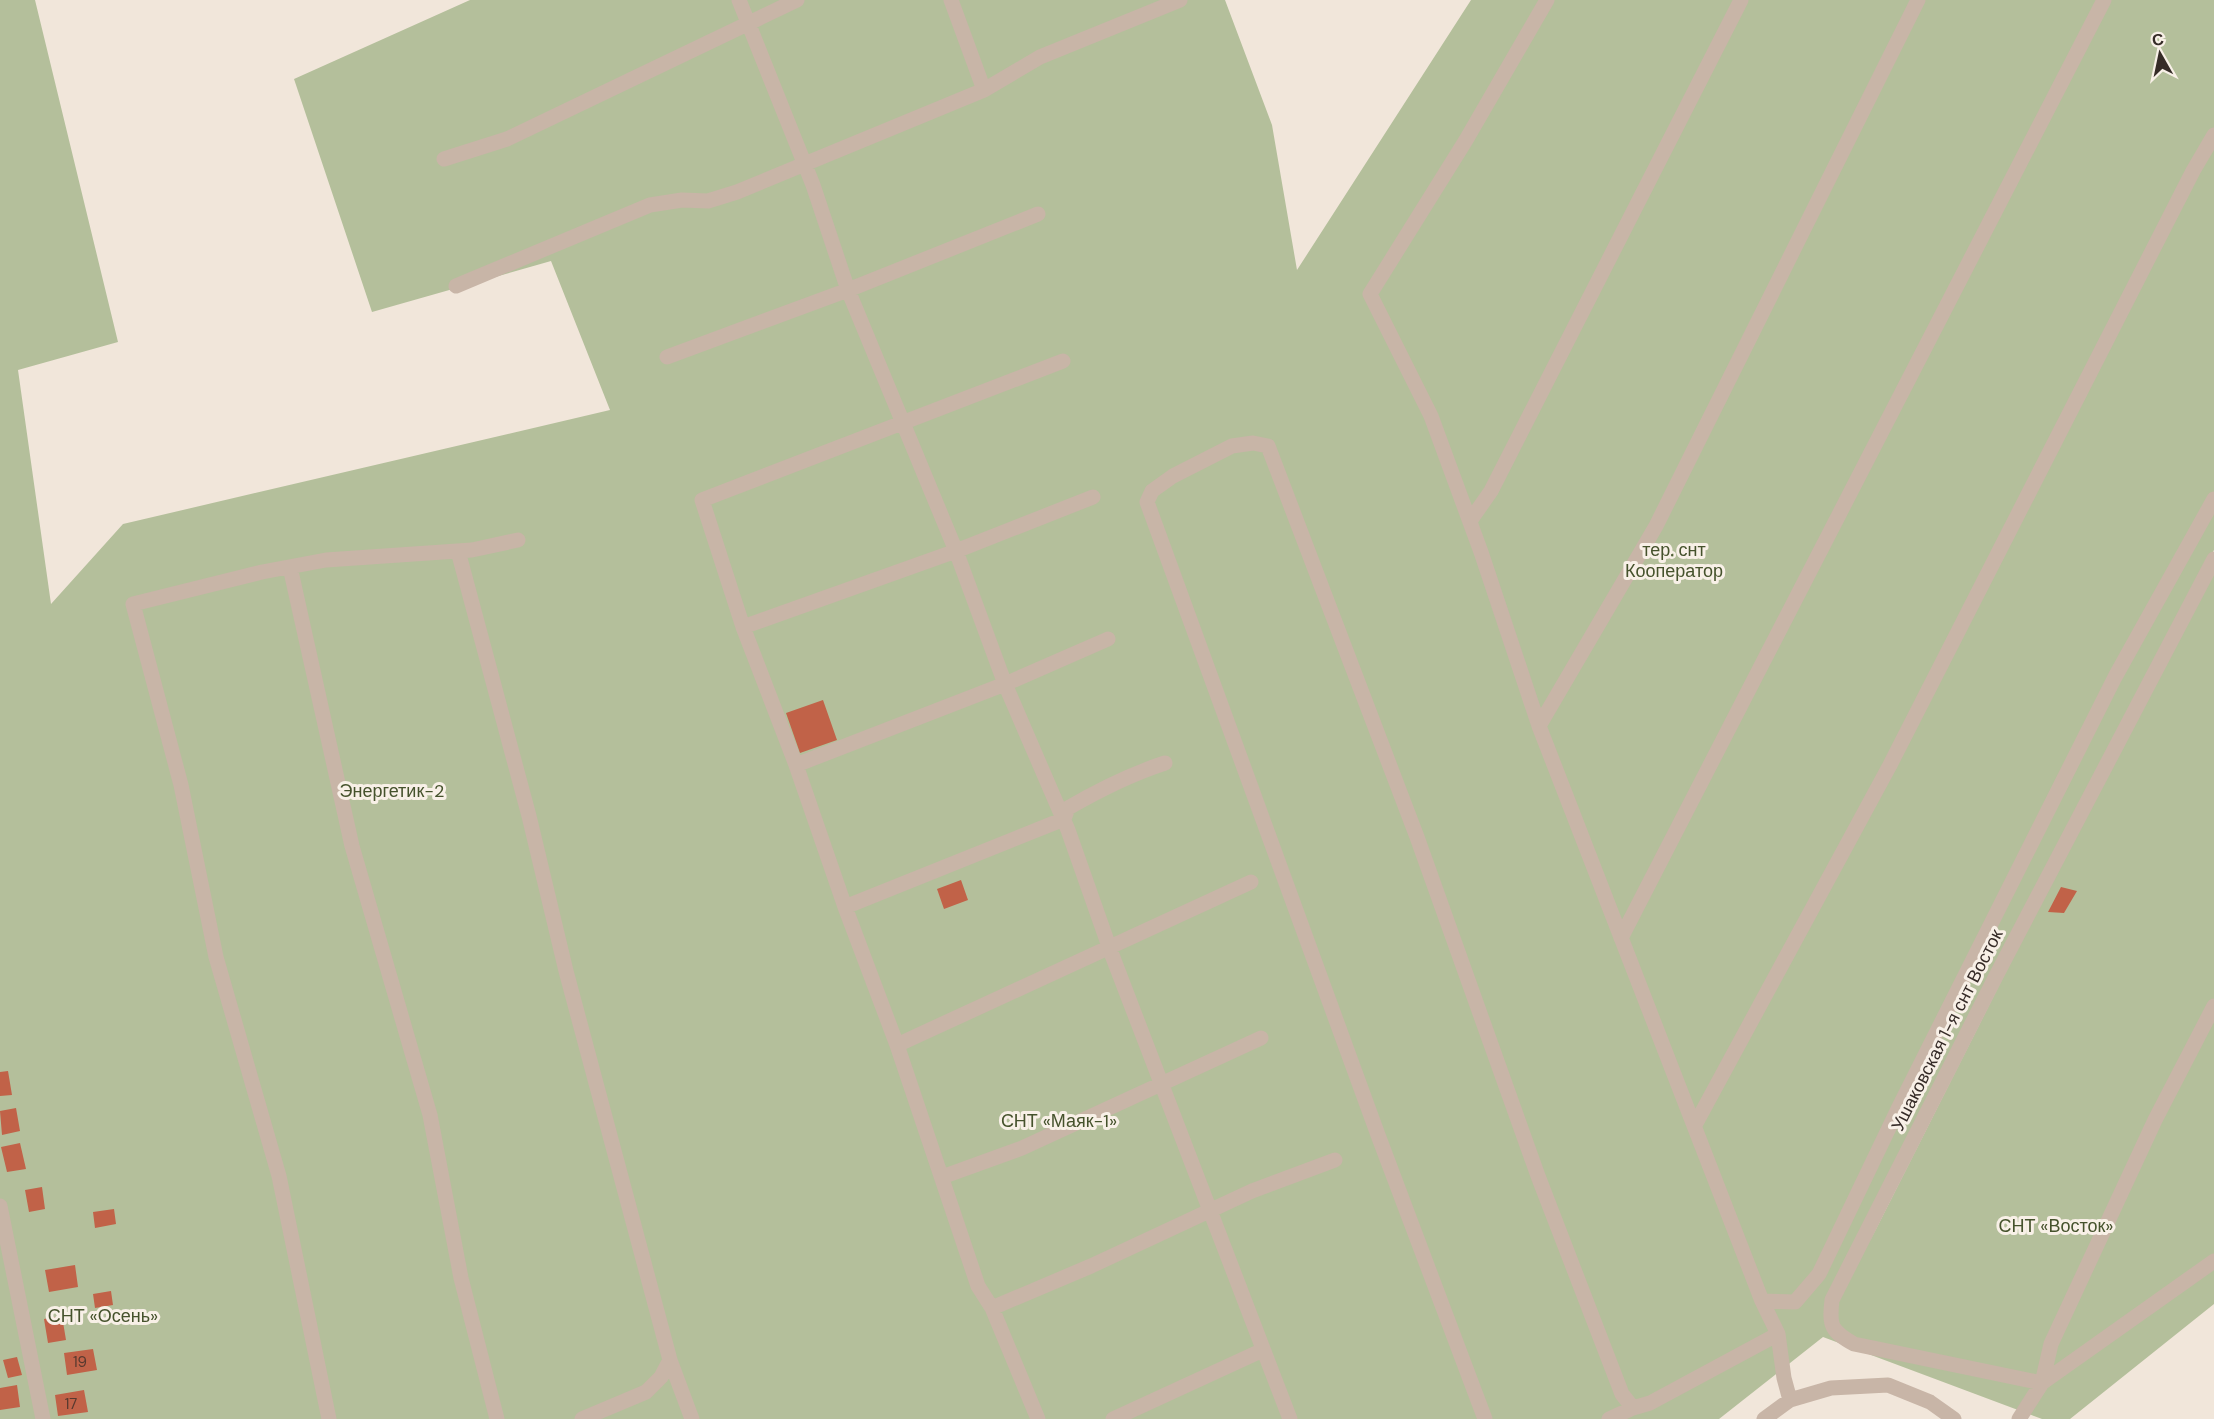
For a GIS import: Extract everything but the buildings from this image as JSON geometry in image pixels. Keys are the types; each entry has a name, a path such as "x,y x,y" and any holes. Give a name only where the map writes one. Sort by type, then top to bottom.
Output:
{"street":[{"path":"739,0 804,163 848,290 956,551 1005,684 1064,819 1209,1212 1290,1419"},
{"path":"444,159 507,140 797,0"},
{"path":"951,0 984,90"},
{"path":"456,286 650,205 682,200 708,201 737,192 984,90 1040,57 1180,0"},
{"path":"1547,0 1466,140 1370,294 1431,416 1470,521 1539,726 1762,1301 1778,1334 1784,1378 1790,1401"},
{"path":"1470,521 1491,491 1741,0"},
{"path":"1539,726 1656,526 1918,0"},
{"path":"1621,938 2104,0"},
{"path":"1695,1125 1895,754 2193,171 2214,135"},
{"path":"667,357 848,290 1038,214"},
{"path":"1038,1419 992,1308 978,1286 897,1045 845,907 796,765 743,627 702,500 1063,361"},
{"path":"1485,1419 1378,1136 1147,502 1152,491 1173,476 1232,446 1253,443 1268,446 1417,837 1538,1176 1622,1394 1633,1408"},
{"path":"743,627 956,551 1093,497"},
{"path":"1762,1301 1795,1302 1819,1274 1899,1107 2115,677 2214,499"},
{"path":"329,1419 279,1176 216,957 181,785 133,604 262,572 326,560 472,550 518,540"},
{"path":"458,551 529,816 566,971 670,1360 692,1419"},
{"name":"Ушаковская 1-я снт Восток","path":"2042,1383 1854,1344 1837,1334 1830,1316 1832,1300 2001,965 2214,559"},
{"path":"290,567 352,846 430,1115 461,1278 497,1419"},
{"path":"796,765 1005,684 1108,639"},
{"path":"845,907 1064,819 1068,808 1090,795 1140,771 1165,763"},
{"path":"897,1045 1251,882"},
{"path":"2019,1419 2042,1383 2051,1344 2155,1120 2214,1006"},
{"path":"942,1177 1022,1148 1261,1038"},
{"path":"992,1308 1252,1191 1335,1160"},
{"path":"0,1206 43,1419"},
{"path":"2042,1383 2214,1261"},
{"path":"1609,1419 1650,1403 1778,1334"},
{"path":"1113,1419 1263,1350"},
{"path":"582,1419 646,1392 661,1377 670,1360"},
{"path":"1764,1419 1790,1401 1831,1388 1888,1385 1930,1402 1954,1419"}],"green space":[{"path":"0,0 35,0 118,342 18,370 51,604 123,524 610,410 551,261 372,312 294,79 470,0 1225,0 1272,125 1297,270 1471,0 2214,0 2214,550 2188,596 1869,1243 2194,599 2214,564 2214,1304 2070,1419 2042,1419 1823,1337 1719,1419 0,1419"}],"park label":[{"name":"тер. снт Кооператор","path":"1674,560"},
{"name":"Энергетик-2","path":"392,791"},
{"name":"СНТ «Маяк-1»","path":"1059,1121"},
{"name":"СНТ «Восток»","path":"2056,1226"},
{"name":"СНТ «Осень»","path":"103,1316"}]}
